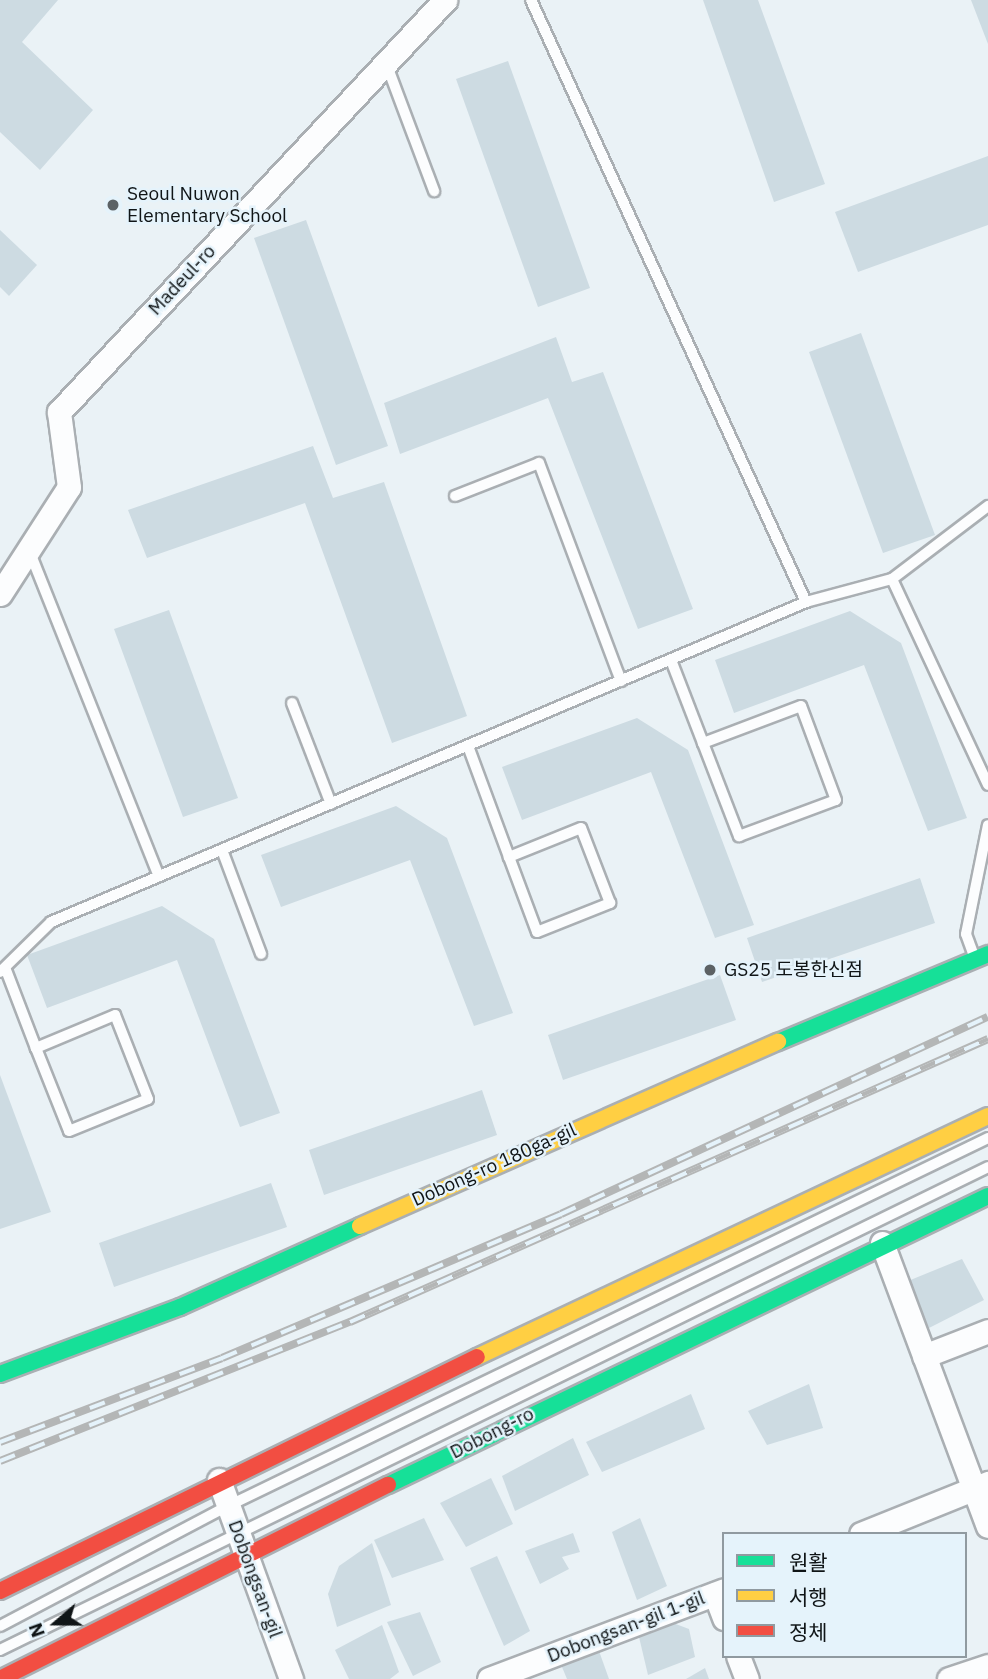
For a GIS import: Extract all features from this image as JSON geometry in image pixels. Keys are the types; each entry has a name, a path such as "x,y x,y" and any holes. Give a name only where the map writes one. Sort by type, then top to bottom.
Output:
{"main road":[{"name":"Dobong-ro 180ga-gil","path":"0,1374 180,1307 630,1104 981,956"},
{"path":"0,1591 219,1479 988,1116"},
{"name":"Dobong-ro","path":"0,1679 246,1555 882,1243 988,1196"}],"street":[{"name":"Madeul-ro","path":"0,594 69,487 59,412 445,0"},
{"path":"882,1243 924,1356 981,1485 988,1526"},
{"path":"924,1356 988,1331"},
{"name":"Dobongsan-gil","path":"219,1479 291,1679"},
{"path":"867,1532 981,1485"},
{"name":"Dobongsan-gil 1-gil","path":"489,1679 719,1592"},
{"path":"739,1658 747,1679"},
{"path":"949,1679 988,1666"}],"lane":[{"path":"535,1 806,603"},
{"path":"386,63 434,191"},
{"path":"455,496 539,463 621,681"},
{"path":"36,1048 115,1015 148,1099 69,1131 3,971 51,922 806,603 892,579 988,506"},
{"path":"29,550 159,876"},
{"path":"892,579 988,785"},
{"path":"671,660 738,835 836,800 801,706 703,743"},
{"path":"292,703 331,804"},
{"path":"468,746 509,857 537,932 610,903 581,828 509,857"},
{"path":"981,956 966,934 988,825"},
{"path":"222,850 261,954"},
{"path":"0,1626 228,1506 988,1138"},
{"path":"0,1650 237,1530 988,1167"}],"building":[{"path":"0,0 58,0 22,42 93,110 40,170 0,132"},
{"path":"703,0 758,0 825,184 774,202"},
{"path":"971,0 988,0 988,44"},
{"path":"508,61 590,288 538,307 456,79"},
{"path":"988,156 988,225 858,272 835,212"},
{"path":"306,220 388,446 336,465 254,238"},
{"path":"0,230 37,265 9,296 0,287"},
{"path":"861,333 935,535 883,553 809,352"},
{"path":"556,337 572,382 603,372 693,609 638,629 548,398 400,454 384,403"},
{"path":"313,446 333,498 384,482 467,716 392,743 305,503 147,558 128,510"},
{"path":"169,610 238,798 183,817 114,629"},
{"path":"850,611 901,643 967,818 928,831 864,665 734,713 715,660"},
{"path":"637,718 688,750 754,925 715,938 651,772 522,820 502,767"},
{"path":"396,806 447,838 513,1013 474,1026 410,860 281,907 261,855"},
{"path":"920,878 935,923 762,982 747,938"},
{"path":"162,906 214,939 280,1113 240,1127 177,960 47,1008 27,955"},
{"path":"720,975 736,1020 563,1080 548,1035"},
{"path":"0,1075 51,1212 0,1229"},
{"path":"482,1090 497,1135 324,1195 309,1150"},
{"path":"271,1183 287,1227 114,1287 99,1243"},
{"path":"962,1259 984,1300 929,1328 908,1281"},
{"path":"809,1384 823,1428 767,1445 748,1411"},
{"path":"691,1394 705,1429 602,1472 586,1442"},
{"path":"573,1438 589,1475 515,1511 502,1476"},
{"path":"491,1478 513,1524 466,1547 440,1503"},
{"path":"424,1518 444,1560 392,1578 374,1540"},
{"path":"640,1518 667,1586 637,1600 612,1532"},
{"path":"573,1533 580,1552 562,1557 569,1569 540,1584 525,1551"},
{"path":"372,1543 391,1605 337,1627 328,1594 339,1566"},
{"path":"497,1556 530,1631 504,1646 470,1568"},
{"path":"420,1612 441,1662 413,1676 387,1622"},
{"path":"673,1623 689,1629 695,1657 648,1675 639,1637"},
{"path":"382,1625 399,1672 390,1679 349,1679 335,1650"},
{"path":"599,1651 609,1679 567,1679 562,1667"},
{"path":"705,1668 709,1679 686,1679"}],"railway":[{"path":"0,1442 222,1358 561,1214 988,1017"},
{"path":"0,1461 350,1322 988,1039"}],"traffic: fast":[{"path":"778,1042 988,954"},
{"path":"388,1485 988,1196"},
{"path":"0,1374 180,1307 360,1226"}],"traffic: slow":[{"path":"360,1226 778,1042"},
{"path":"477,1357 988,1116"}],"traffic: jam":[{"path":"0,1591 477,1357"},
{"path":"0,1679 388,1485"}],"place":[{"name":"Seoul Nuwon Elementary School","path":"113,205"},
{"name":"GS25 도봉한신점","path":"710,970"}]}
